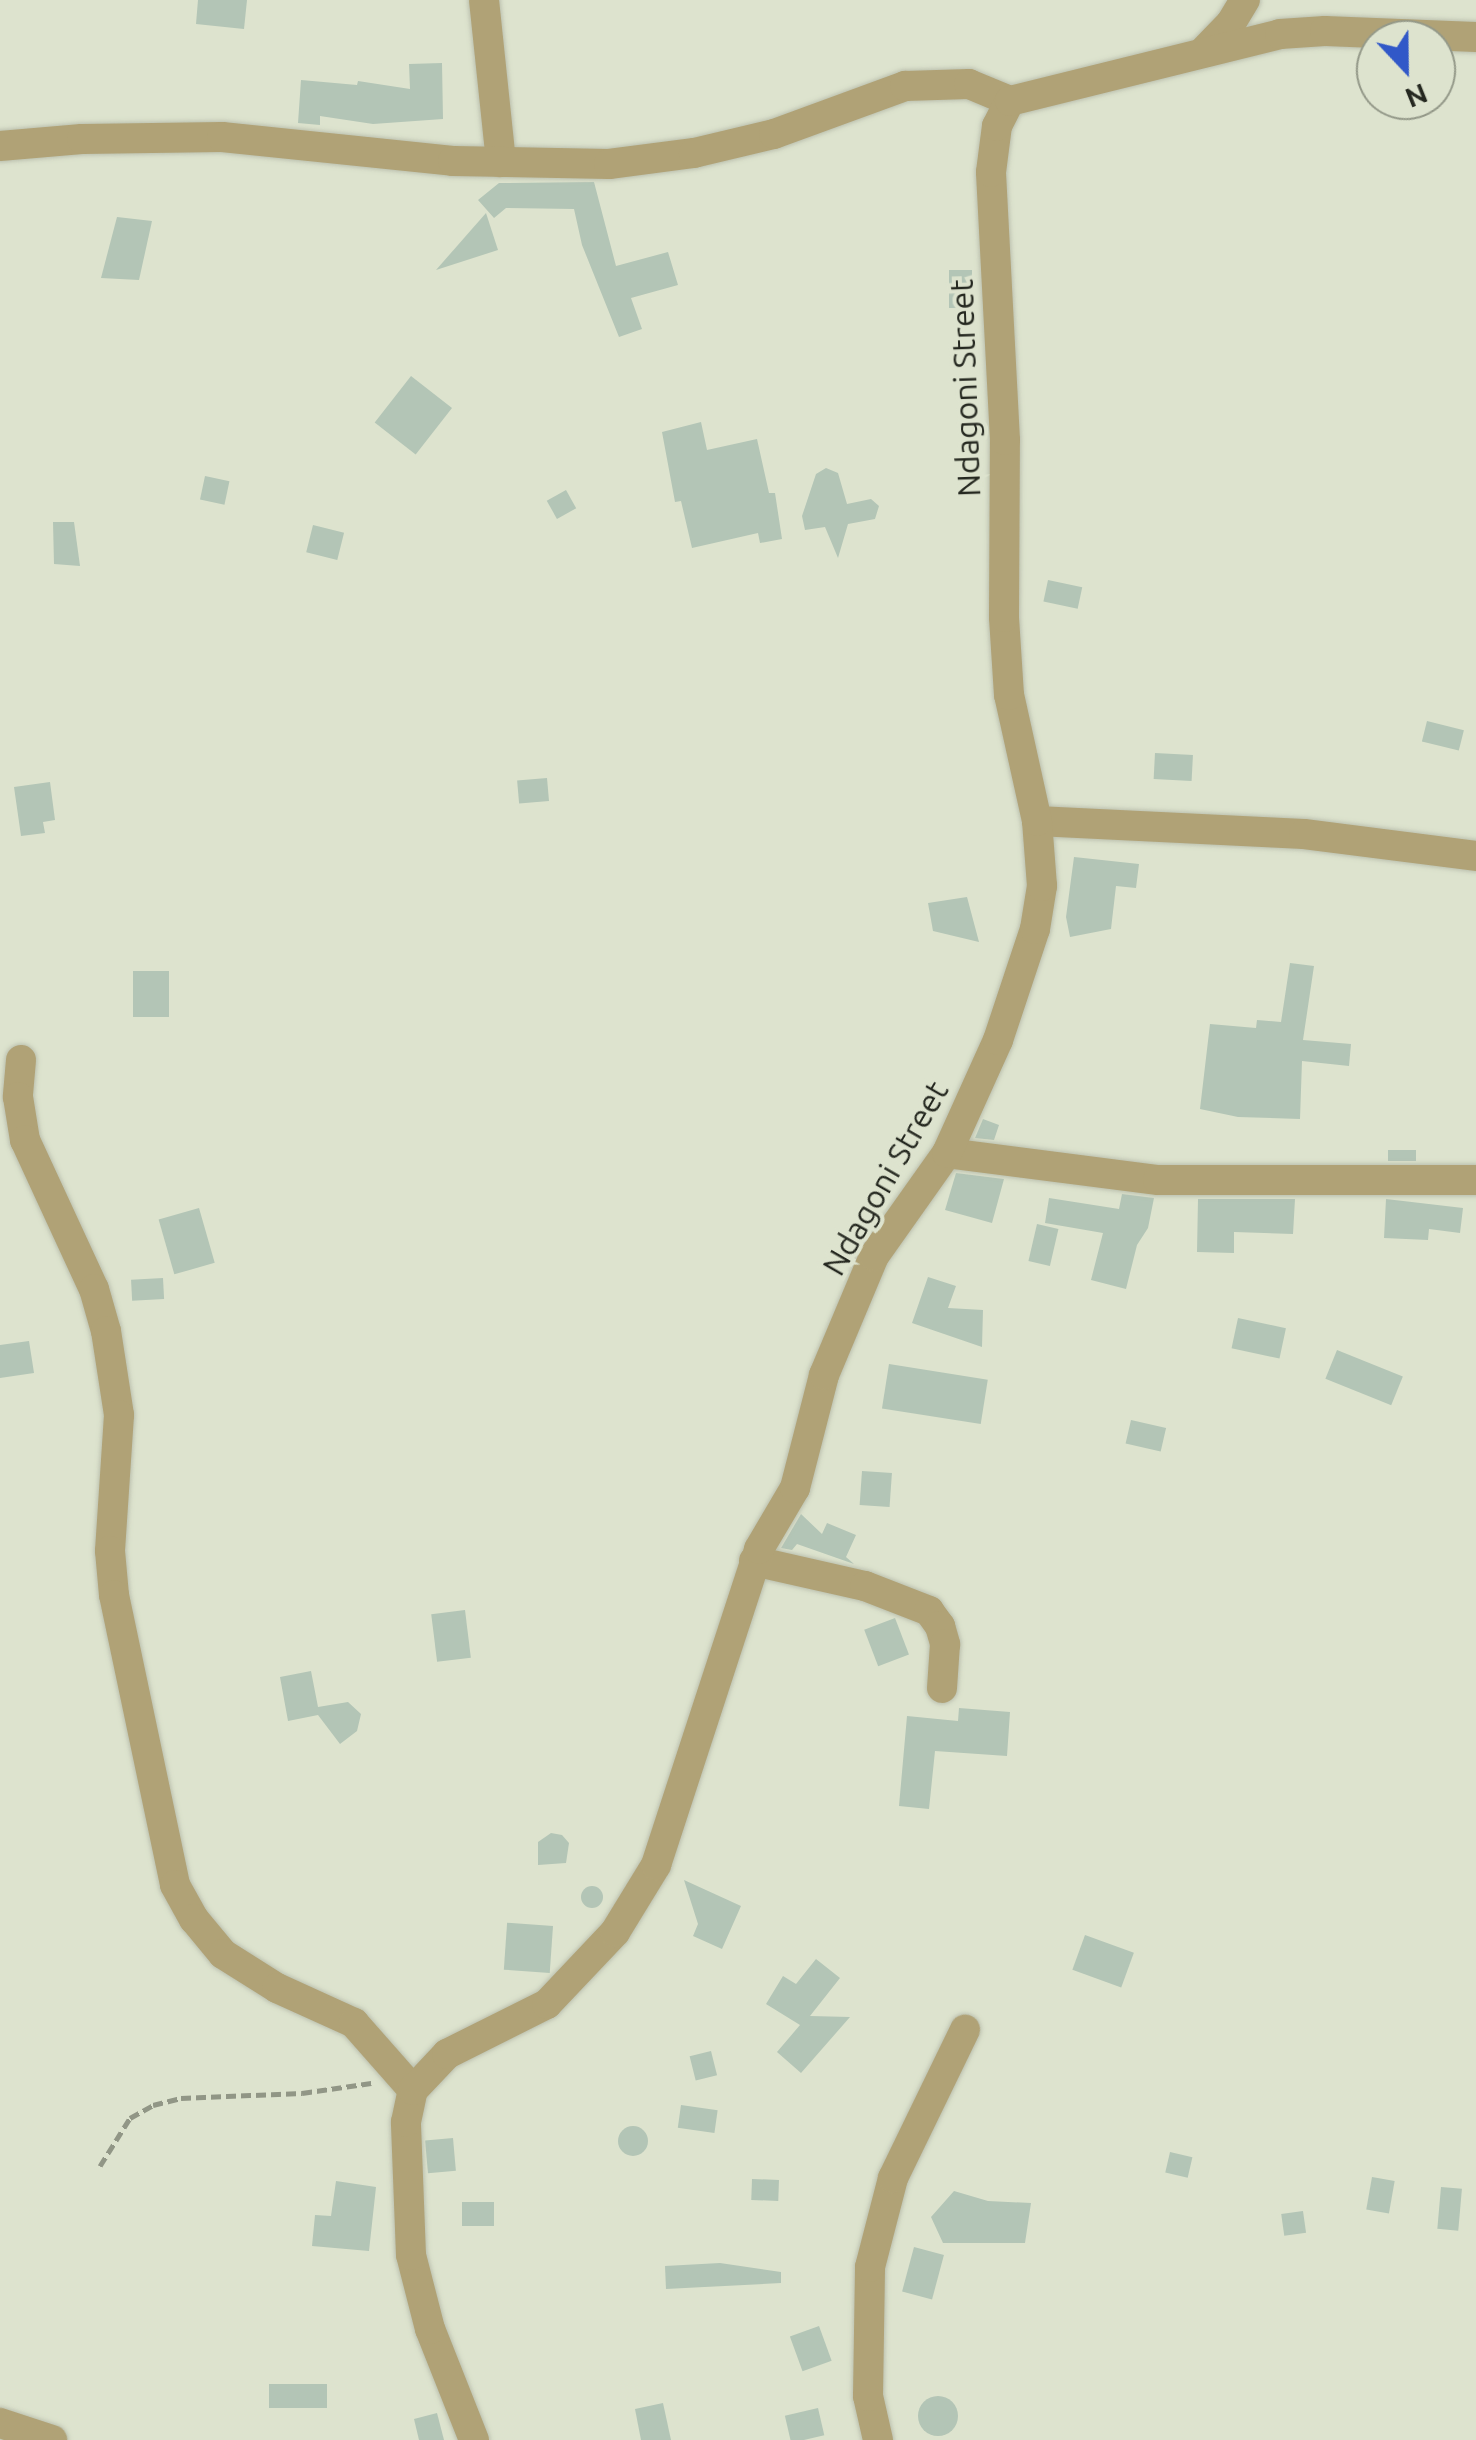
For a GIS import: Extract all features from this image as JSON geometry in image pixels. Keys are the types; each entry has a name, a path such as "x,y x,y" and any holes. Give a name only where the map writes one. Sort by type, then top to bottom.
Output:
{"street":[{"path":"484,0 501,162"},
{"path":"1204,51 1231,24 1244,0"},
{"path":"0,146 82,139 222,137 501,162 609,164 694,153 774,134 905,86 970,84 1010,101 1280,34 1325,30 1476,37"},
{"name":"Ndagoni Street","path":"405,2082 447,2054 547,2004 615,1932 656,1864 754,1561 795,1488 824,1375 874,1256 947,1153 998,1040 1034,929 1042,886 1037,821 1009,695 1004,617 1005,440 991,172 998,126 1010,101"},
{"path":"1037,821 1320,835 1476,856"},
{"path":"21,1060 18,1097 24,1140 81,1258 106,1331 119,1415 110,1551 114,1595 175,1885 194,1919 223,1954 277,1988 354,2023 405,2082 411,2255 430,2329 474,2440"},
{"path":"947,1153 1158,1180 1476,1180"},
{"path":"754,1561 864,1586 929,1611 940,1626 945,1644 942,1688"},
{"path":"878,2440 868,2396 870,2267 893,2178 965,2030"},
{"path":"0,2423 52,2440"}],"path":[{"path":"100,2166 130,2118 181,2098 405,2082"}],"building":[{"path":"198,0 247,0 244,29 196,24"},
{"path":"442,63 443,119 373,124 320,116 320,125 298,123 301,80 357,85 358,81 410,89 409,64"},
{"path":"594,182 616,266 668,252 678,285 631,298 642,329 619,337 582,245 574,209 506,208 494,218 478,200 499,183"},
{"path":"486,213 498,250 436,270"},
{"path":"117,217 152,221 139,280 101,278"},
{"path":"949,270 972,270 972,308 949,308"},
{"path":"411,376 452,408 416,455 375,422"},
{"path":"701,422 707,450 757,439 769,493 775,493 782,539 760,543 758,533 692,548 681,501 675,502 662,432"},
{"path":"826,468 838,473 847,504 871,499 879,506 875,519 848,524 838,558 825,527 805,530 802,516 816,474"},
{"path":"205,476 229,481 224,505 200,499"},
{"path":"566,490 576,508 557,519 547,501"},
{"path":"53,522 74,522 80,566 54,564"},
{"path":"313,525 344,533 337,560 306,552"},
{"path":"1048,580 1082,587 1078,609 1043,602"},
{"path":"1427,721 1464,730 1459,751 1422,741"},
{"path":"1155,753 1193,755 1192,781 1154,779"},
{"path":"547,778 549,801 519,804 517,781"},
{"path":"50,782 55,820 43,822 45,833 21,836 14,787"},
{"path":"1074,857 1139,864 1136,888 1116,886 1111,929 1070,937 1066,917"},
{"path":"967,897 979,942 933,931 928,903"},
{"path":"1290,963 1314,966 1303,1040 1351,1044 1349,1066 1302,1061 1300,1119 1238,1117 1200,1109 1210,1024 1256,1028 1257,1020 1281,1022"},
{"path":"133,971 169,971 169,1017 133,1017"},
{"path":"983,1119 999,1125 994,1140 975,1138"},
{"path":"1388,1150 1416,1150 1416,1161 1388,1161"},
{"path":"956,1173 1004,1179 992,1223 945,1210"},
{"path":"1122,1194 1154,1198 1148,1228 1137,1245 1126,1289 1091,1280 1103,1233 1045,1223 1049,1198 1119,1209"},
{"path":"1198,1199 1295,1199 1293,1234 1234,1232 1234,1253 1197,1252"},
{"path":"1386,1199 1463,1208 1460,1233 1429,1229 1428,1240 1384,1238"},
{"path":"199,1208 215,1263 174,1274 159,1220"},
{"path":"1037,1224 1058,1229 1050,1266 1028,1261"},
{"path":"928,1277 956,1286 948,1308 983,1310 982,1347 912,1323"},
{"path":"163,1278 164,1299 132,1301 131,1280"},
{"path":"1238,1318 1286,1328 1279,1359 1232,1348"},
{"path":"29,1341 34,1373 0,1378 0,1345"},
{"path":"1337,1350 1403,1377 1391,1405 1325,1379"},
{"path":"889,1364 988,1380 981,1424 882,1408"},
{"path":"1131,1420 1166,1428 1161,1451 1126,1443"},
{"path":"862,1471 892,1473 890,1507 860,1505"},
{"path":"801,1514 822,1534 827,1523 856,1535 846,1557 854,1564 797,1544 792,1550 781,1548"},
{"path":"465,1610 471,1658 437,1662 431,1614"},
{"path":"895,1618 909,1654 878,1666 864,1630"},
{"path":"311,1671 318,1707 348,1702 361,1714 357,1731 340,1744 318,1715 288,1721 280,1677"},
{"path":"959,1708 1010,1712 1007,1756 935,1751 929,1809 899,1806 907,1716 958,1721"},
{"path":"551,1833 562,1835 569,1843 566,1863 538,1865 538,1842"},
{"path":"684,1880 741,1906 722,1949 693,1936 698,1924"},
{"path":"592,1886 600,1889 600,1905 592,1908 584,1905 581,1897 584,1889"},
{"path":"507,1923 553,1926 550,1973 504,1970"},
{"path":"1085,1935 1134,1953 1121,1988 1072,1970"},
{"path":"816,1959 840,1978 810,2016 850,2017 801,2073 777,2052 800,2025 766,2004 783,1976 796,1984"},
{"path":"711,2051 717,2075 696,2081 690,2056"},
{"path":"681,2105 718,2110 714,2133 678,2128"},
{"path":"633,2126 643,2131 648,2141 643,2151 633,2156 623,2151 618,2141 623,2131"},
{"path":"453,2138 456,2171 428,2173 425,2140"},
{"path":"1170,2152 1192,2157 1188,2178 1165,2172"},
{"path":"1372,2177 1395,2181 1389,2213 1366,2209"},
{"path":"752,2179 779,2180 778,2201 751,2200"},
{"path":"336,2181 376,2187 369,2251 312,2246 315,2215 331,2216"},
{"path":"1441,2187 1462,2189 1458,2231 1437,2229"},
{"path":"954,2191 988,2201 1031,2203 1025,2243 943,2243 931,2217"},
{"path":"462,2202 494,2202 494,2226 462,2226"},
{"path":"1303,2211 1306,2233 1284,2236 1281,2214"},
{"path":"914,2247 944,2255 932,2299 902,2291"},
{"path":"720,2263 781,2272 781,2283 666,2289 665,2266"},
{"path":"819,2326 832,2361 803,2371 790,2337"},
{"path":"269,2384 327,2384 327,2408 269,2408"},
{"path":"938,2396 952,2402 958,2416 952,2430 938,2436 924,2430 918,2416 924,2402"},
{"path":"663,2403 671,2440 641,2440 635,2409"},
{"path":"818,2408 824,2435 790,2440 785,2416"},
{"path":"437,2413 444,2440 419,2440 414,2419"}]}
